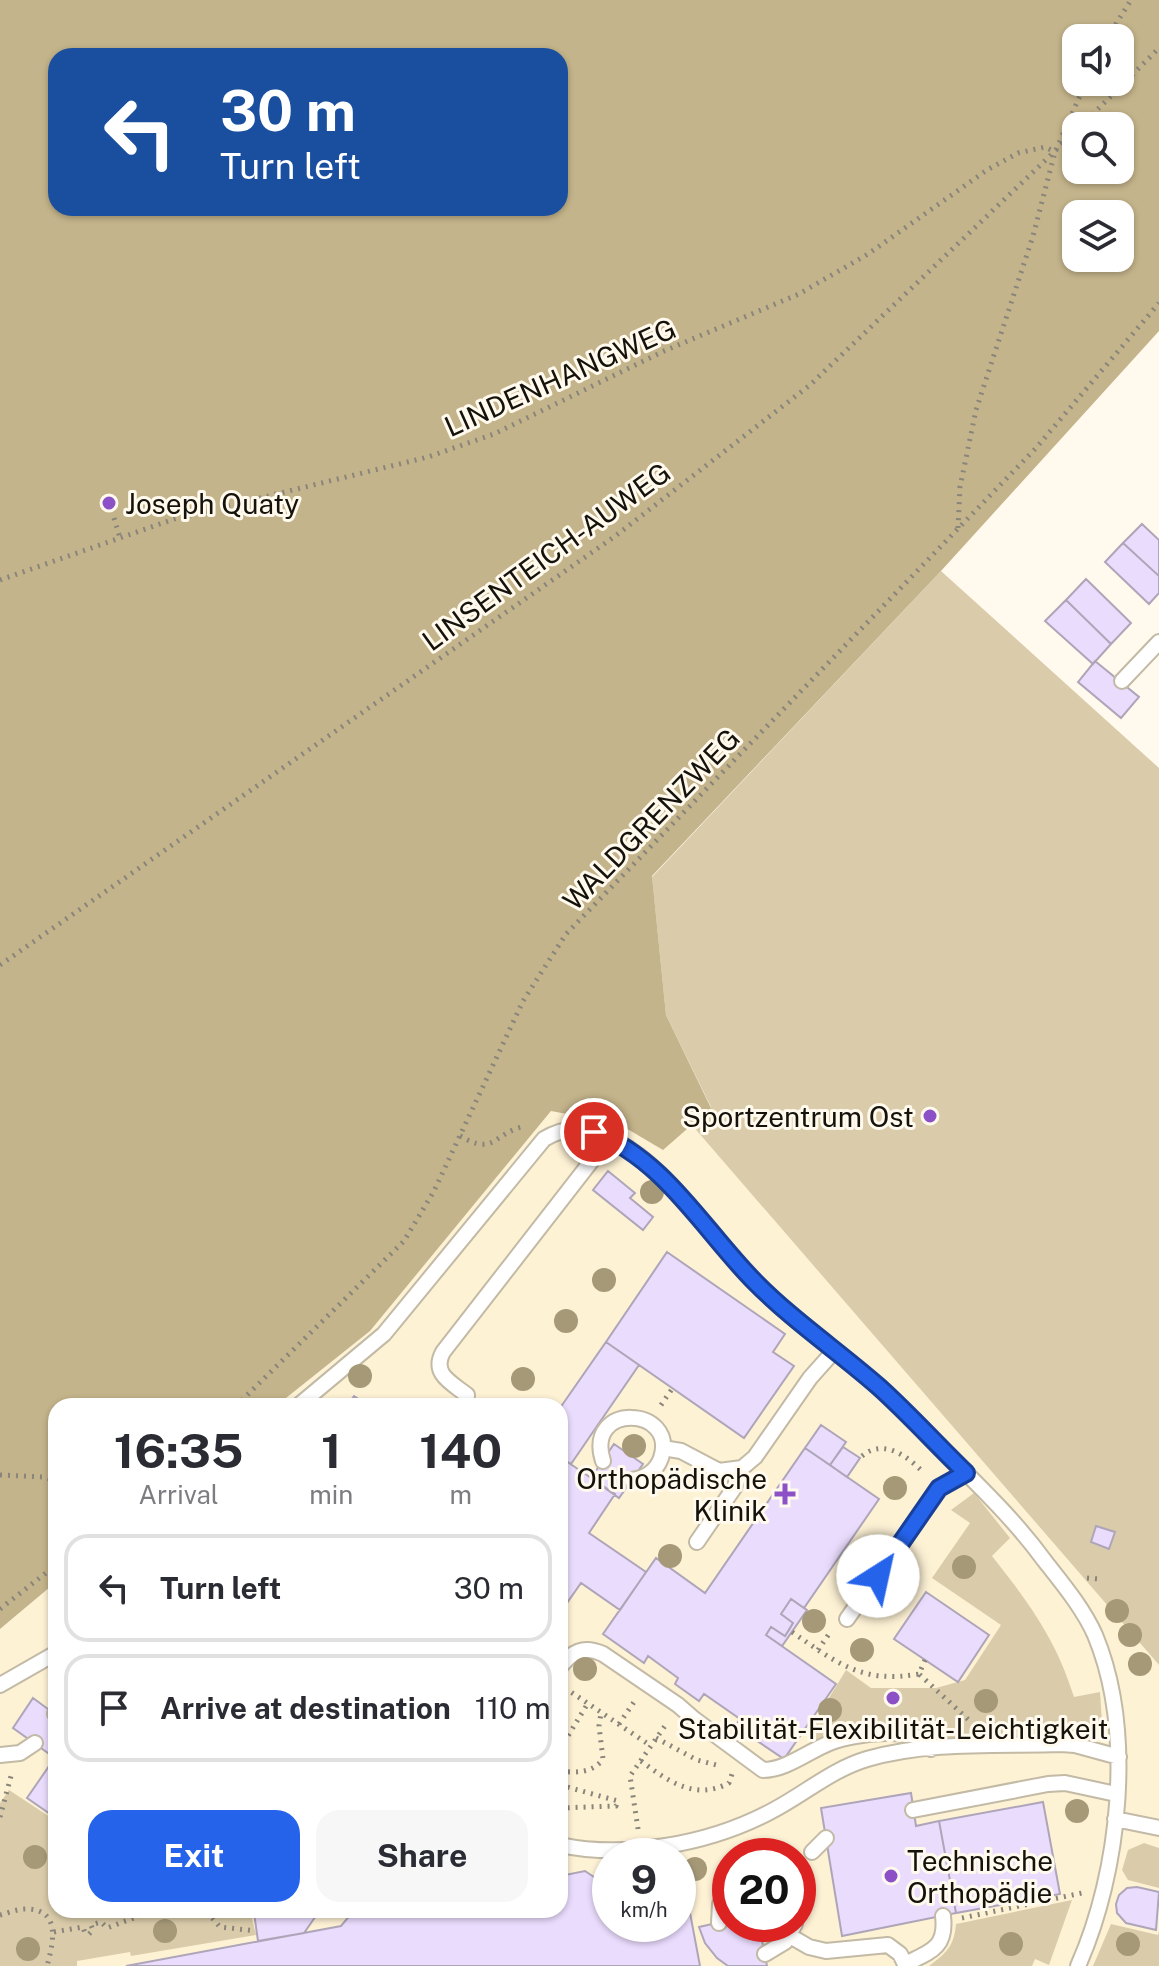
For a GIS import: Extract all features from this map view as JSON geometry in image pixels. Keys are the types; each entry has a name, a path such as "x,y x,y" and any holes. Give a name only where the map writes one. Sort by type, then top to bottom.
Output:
{"lane":[{"path":"1122,681 1159,642"},
{"path":"308,1398 384,1334 544,1139 565,1129 580,1128 617,1141 660,1174 754,1281 789,1314 881,1389 999,1505 1031,1542 1094,1632 1112,1689 1119,1757 1115,1819 1102,1890 1078,1966"},
{"path":"467,1398 441,1374 438,1367 443,1352 593,1159 617,1141"},
{"path":"697,1542 734,1488 742,1468 755,1457 810,1378 835,1350"},
{"path":"603,1461 600,1449 602,1437 614,1422 626,1417 649,1423 658,1431 663,1448 655,1469 646,1476 632,1480"},
{"path":"663,1448 681,1451 719,1471 742,1468"},
{"path":"847,1619 939,1488 966,1473"},
{"path":"568,1657 578,1650 594,1650 678,1705 763,1770 776,1768 833,1742 852,1737 920,1736 928,1741 931,1749"},
{"path":"0,1685 48,1658"},
{"path":"6,1756 35,1743"},
{"path":"568,1846 606,1852 711,1837 767,1814 846,1767 868,1759 931,1749 1061,1744 1119,1757"},
{"path":"913,1810 1048,1784 1065,1783 1116,1794"},
{"path":"1115,1819 1159,1828"},
{"path":"816,1848 826,1838"},
{"path":"804,1942 809,1947 826,1951 888,1945 900,1954 905,1965 934,1948 943,1936 943,1919"},
{"path":"765,1954 784,1942"}],"path":[{"path":"1116,24 1131,0"},
{"path":"1095,112 1159,48"},
{"path":"958,529 960,487 973,423 1033,236 1055,152 1080,96"},
{"name":"LINSENTEICH-AUWEG","path":"0,965 626,527 810,385 1062,145"},
{"name":"LINDENHANGWEG","path":"0,580 174,519 428,457 494,434 664,351 799,294 868,254 987,170 1018,153 1045,147 1055,152"},
{"name":"WALDGRENZWEG","path":"244,1398 404,1241 434,1191 523,1001 566,934 1036,448 1159,303"},
{"path":"114,518 120,538"},
{"path":"460,1136 475,1145 484,1146 522,1126 535,1125 554,1133"},
{"path":"862,1456 876,1448 892,1449 920,1469 939,1488"},
{"path":"0,1475 31,1475 48,1479"},
{"path":"0,1609 48,1571"},
{"path":"792,1632 844,1668 860,1674 889,1678 919,1674"},
{"path":"919,1674 925,1660"},
{"path":"919,1674 979,1730"},
{"path":"568,1689 651,1746"},
{"path":"568,1736 588,1703"},
{"path":"638,1830 630,1776 678,1705"},
{"path":"568,1772 599,1766 603,1759 599,1726 602,1713"},
{"path":"641,1761 674,1784 688,1789 719,1788 729,1783 732,1769 697,1760 656,1738"},
{"path":"0,1817 12,1773 6,1756"},
{"path":"568,1787 618,1801 616,1806 568,1808"},
{"path":"943,1919 1102,1890"},
{"path":"0,1915 35,1910 50,1922 54,1932 47,1966"},
{"path":"54,1932 83,1927 89,1934 93,1930 91,1925 101,1922 107,1928 134,1918"},
{"path":"212,1918 220,1927 256,1931"}],"shaded area":[{"path":"0,0 1159,0 1159,331 941,571 652,876 666,1015 711,1108 663,1150 619,1124 551,1111 370,1331 286,1398 48,1398 48,1589 0,1629"},
{"name":"Sportzentrum Ost","path":"941,571 1159,768 1159,1665 691,1124 711,1107 666,1015 652,877"},
{"name":"Orthopädische Klinik","path":"551,1111 619,1124 663,1149 691,1124 1159,1665 1159,1966 0,1966 0,1629 48,1589 48,1918 568,1918 568,1398 286,1398 370,1331"},
{"path":"974,1493 1010,1538 992,1556 1050,1639 1074,1697 1100,1692 1103,1736 952,1740 917,1727 842,1732 814,1743 807,1734 846,1670 871,1688 936,1688 965,1680 1001,1625 932,1578 970,1523 951,1510"},
{"path":"9,1790 48,1816 48,1918 252,1918 256,1935 131,1956 130,1952 77,1961 77,1966 0,1966 0,1803"},
{"path":"1144,1843 1159,1848 1159,1888 1128,1880 1122,1870 1128,1850"},
{"path":"1072,1900 1049,1965 1035,1959 1032,1966 929,1966 948,1949 956,1924"},
{"path":"1111,1924 1158,1935 1159,1931 1159,1966 1093,1966"}],"building":[{"path":"1142,524 1159,540 1159,576 1123,543"},
{"path":"1123,543 1159,576 1159,593 1149,604 1105,562"},
{"path":"1086,579 1131,623 1111,644 1066,600"},
{"path":"1066,600 1111,644 1093,664 1045,621"},
{"path":"1095,661 1139,697 1121,718 1078,682"},
{"path":"608,1171 635,1193 630,1198 653,1217 643,1230 593,1190"},
{"path":"667,1252 785,1334 773,1352 794,1366 744,1438 606,1342"},
{"path":"606,1342 639,1365 571,1464 568,1462 567,1398"},
{"path":"821,1425 846,1442 830,1465 805,1448"},
{"path":"614,1444 643,1464 619,1498 591,1478"},
{"path":"843,1447 860,1458 847,1477 830,1465"},
{"path":"805,1448 879,1499 804,1608 791,1599 781,1614 793,1623 785,1636 771,1627 766,1635 836,1684 784,1759 735,1726 740,1719 704,1694 699,1701 675,1684 678,1678 648,1656 644,1663 603,1634 656,1558 705,1593"},
{"path":"568,1462 615,1494 589,1533 646,1572 620,1610 581,1583 568,1602"},
{"path":"1096,1526 1115,1532 1109,1549 1091,1542"},
{"path":"926,1592 989,1635 958,1682 894,1639"},
{"path":"791,1599 807,1610 782,1646 766,1635 771,1627 785,1636 793,1623 781,1614"},
{"path":"33,1698 48,1709 48,1753 13,1728"},
{"path":"48,1768 48,1812 27,1798"},
{"name":"Technische Orthopädie","path":"911,1793 916,1826 939,1821 956,1913 842,1936 821,1808"},
{"path":"1043,1802 1060,1894 956,1913 939,1821"},
{"path":"585,1871 592,1876 592,1942 695,1942 700,1966 126,1966 341,1926 348,1918 568,1918 568,1874"},
{"path":"1127,1888 1159,1892 1156,1930 1126,1923 1117,1913 1119,1895"},
{"path":"255,1918 314,1918 304,1933 258,1941"},
{"path":"712,1924 712,1942 762,1942 767,1966 728,1966 705,1943 699,1927"}],"place":[{"name":"Joseph Quaty","path":"109,503"},
{"name":"Sportzentrum Ost","path":"930,1116"},
{"name":"Orthopädische Klinik","path":"785,1494"},
{"name":"Stabilität-Flexibilität-Leichtigkeit","path":"893,1698"},
{"name":"Technische Orthopädie","path":"891,1876"}],"route":[{"path":"594,1132 631,1150 660,1174 754,1281 789,1314 881,1389 966,1473 939,1488 878,1576"}]}
